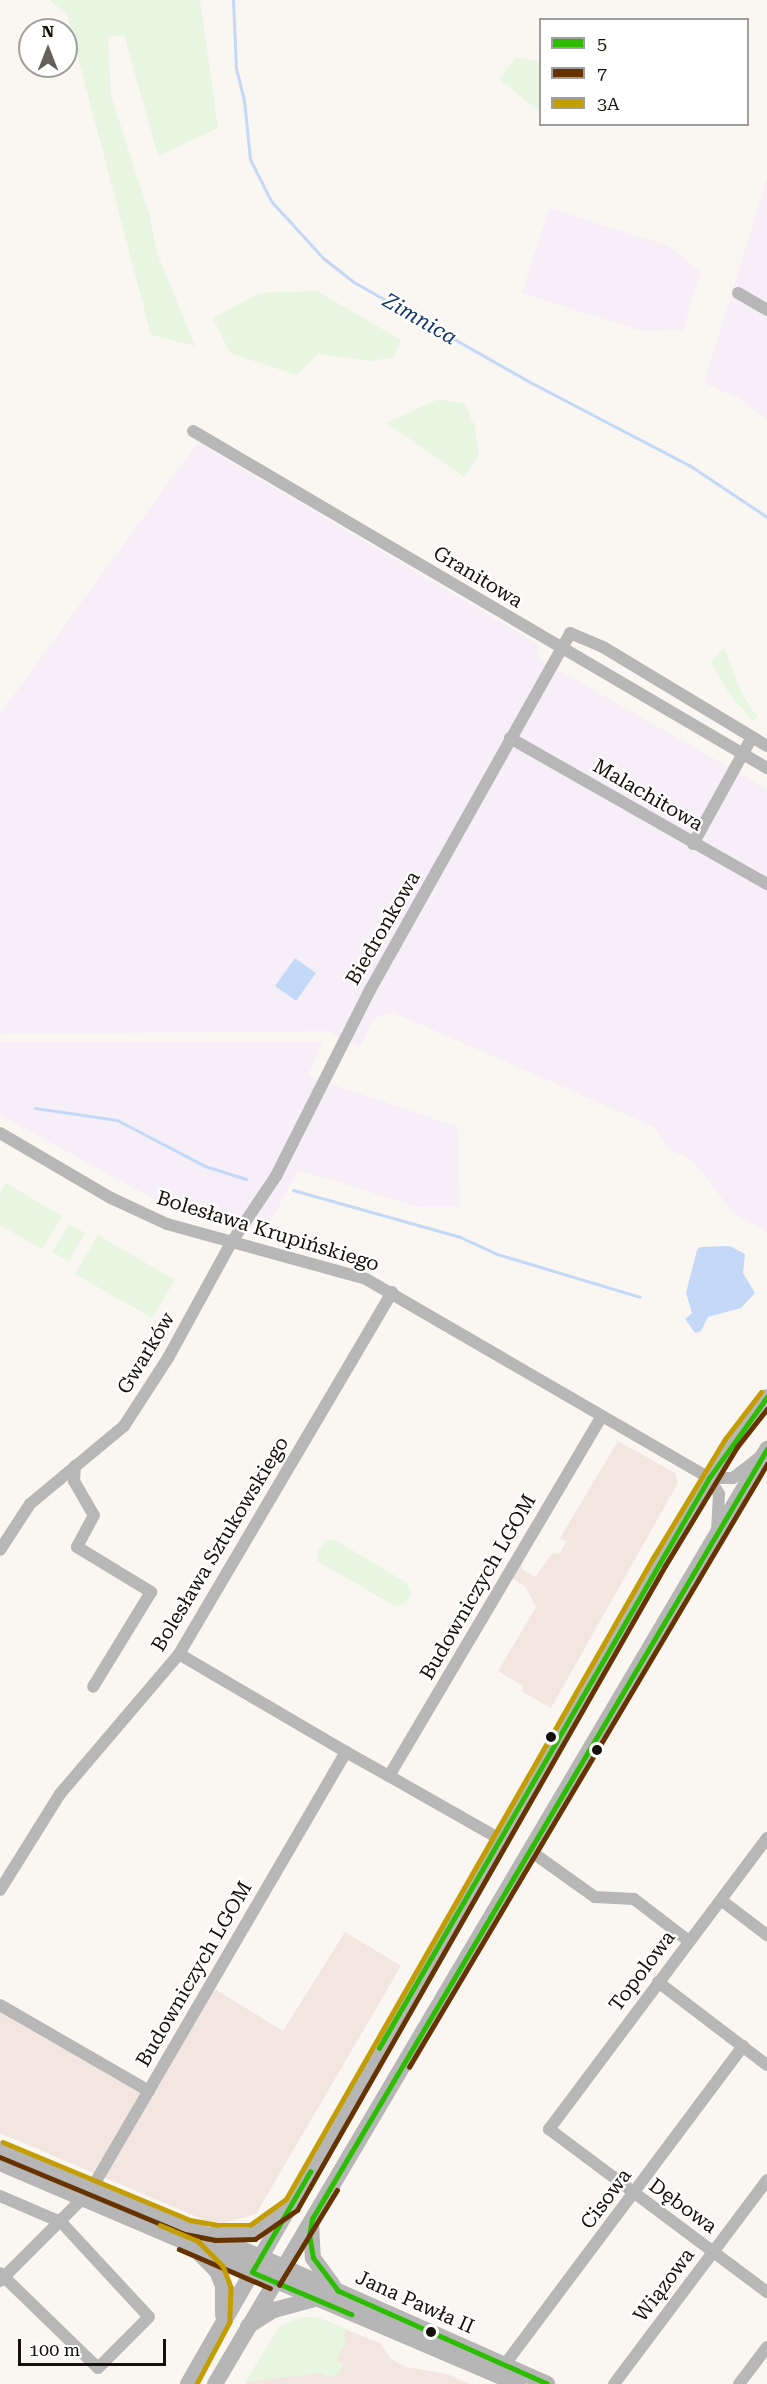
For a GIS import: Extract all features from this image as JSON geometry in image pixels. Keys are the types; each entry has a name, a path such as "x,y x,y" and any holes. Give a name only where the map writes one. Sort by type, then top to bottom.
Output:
{"main road":[{"path":"188,2384 709,1478 767,1396"},
{"path":"215,2384 277,2274 312,2219 717,1528 765,1452"},
{"name":"Jana Pawła II","path":"0,2149 193,2247 257,2265"},
{"name":"Jana Pawła II","path":"0,2163 188,2227 277,2274 338,2291 501,2370 518,2384"},
{"path":"188,2227 240,2235 271,2223 292,2204"},
{"path":"312,2219 309,2236 313,2258 320,2272 338,2291"},
{"path":"193,2247 217,2271 223,2286 223,2320"},
{"name":"Jana Pawła II","path":"277,2274 315,2299 501,2370 547,2384"},
{"path":"248,2327 279,2308 315,2299"}],"street":[{"path":"738,293 767,310"},
{"name":"Granitowa","path":"193,431 767,768"},
{"name":"Biedronkowa","path":"231,1243 276,1176 370,990 570,633 603,647 752,737"},
{"path":"693,844 752,737 767,746"},
{"name":"Malachitowa","path":"510,738 767,884"},
{"name":"Bolesława Krupińskiego","path":"0,1133 111,1198 167,1224 346,1272 392,1292 709,1478"},
{"name":"Gwarków","path":"0,1550 30,1504 124,1426 168,1358 231,1243"},
{"name":"Bolesława Sztukowskiego","path":"0,1890 60,1794 179,1654 392,1292"},
{"name":"Budowniczych LGOM","path":"389,1776 602,1417"},
{"path":"709,1478 733,1478 765,1452"},
{"path":"75,1466 74,1481 94,1515 77,1547 151,1592 93,1687"},
{"path":"709,1478 719,1494 717,1528"},
{"path":"179,1654 501,1839"},
{"name":"Budowniczych LGOM","path":"1,2277 61,2222 87,2193 149,2091 346,1752"},
{"name":"Topolowa","path":"549,2129 767,1838"},
{"path":"529,1850 595,1897 634,1899 689,1941"},
{"path":"721,1900 767,1935"},
{"path":"658,1982 767,2065"},
{"name":"Budowniczych LGOM","path":"0,2005 149,2091"},
{"name":"Cisowa","path":"501,2370 635,2194 743,2046"},
{"name":"Dębowa","path":"549,2129 767,2292"},
{"name":"Wiązowa","path":"614,2384 767,2180"},
{"path":"0,2196 61,2222 149,2317 98,2368 1,2277"},
{"path":"740,2384 767,2348"}],"shaded area":[{"path":"767,178 767,420 740,399 704,383"},
{"path":"549,208 669,246 701,272 683,330 641,331 522,293"},
{"path":"198,442 538,644 538,658 767,789 767,1232 733,1213 693,1161 669,1149 654,1127 392,1012 373,1019 360,1047 327,1031 0,1034 0,714"},
{"path":"0,1041 323,1041 308,1076 458,1127 460,1207 418,1207 298,1170 267,1229 195,1215 159,1202 0,1115"},
{"path":"618,1441 675,1473 678,1483 551,1708 521,1691 523,1686 498,1671 536,1607 525,1586 511,1578 521,1563 523,1570 535,1577 552,1554 560,1553 566,1542 560,1538"},
{"path":"345,1932 401,1966 256,2214 216,2225 0,2133 0,2010 151,2098 215,1989 283,2031"},
{"path":"317,2318 380,2343 391,2359 406,2367 447,2374 470,2384 245,2384 280,2328"}],"green space":[{"path":"50,0 200,0 218,128 158,156 124,35 108,37 111,96 149,213 157,253 195,346 151,335 78,57 78,18 68,18"},
{"path":"516,57 539,62 539,111 499,79"},
{"path":"317,291 401,340 394,357 372,361 318,354 297,375 230,353 213,318 259,293"},
{"path":"438,399 465,404 475,427 479,456 464,477 387,423"},
{"path":"724,648 741,692 757,717 753,722 728,692 711,662"},
{"path":"6,1183 62,1216 42,1249 0,1225 0,1193"},
{"path":"69,1224 85,1233 69,1261 52,1252"},
{"path":"98,1235 175,1280 152,1318 75,1274"},
{"path":"328,1539 337,1541 407,1583 411,1593 406,1603 395,1606 317,1561 319,1548"},
{"path":"302,2317 317,2317 345,2328 345,2341 337,2361 343,2364 340,2373 331,2377 320,2373 245,2382 279,2327"}],"water":[{"path":"295,958 316,973 296,1001 275,986"},
{"path":"730,1246 745,1254 743,1273 755,1293 741,1308 708,1317 701,1331 695,1333 685,1319 692,1313 686,1293 697,1250 700,1247"}],"waterway":[{"name":"Zimnica","path":"233,0 236,68 244,100 250,159 271,201 323,258 352,281 528,381 689,465 767,517"},
{"path":"35,1108 117,1120 205,1166 246,1179"},
{"path":"293,1190 460,1237 497,1254 640,1297"}],"transit line":[{"name":"3A","path":"3,2142 190,2220 218,2225 250,2225 286,2199 653,1558 725,1439 761,1392"},
{"name":"5","path":"379,2048 709,1478 767,1397"},
{"name":"7","path":"0,2157 185,2234 215,2240 255,2239 297,2210 665,1566 737,1447 767,1409"},
{"name":"5","path":"547,2384 338,2291 313,2258 309,2236 312,2219 767,1449"},
{"name":"7","path":"409,2067 767,1464"},
{"name":"5","path":"252,2272 310,2172"},
{"name":"7","path":"279,2285 337,2190"},
{"name":"3A","path":"160,2225 198,2241 223,2266 231,2287 230,2322 197,2384"},
{"name":"7","path":"179,2249 270,2288"},
{"name":"5","path":"252,2272 351,2314"}]}
